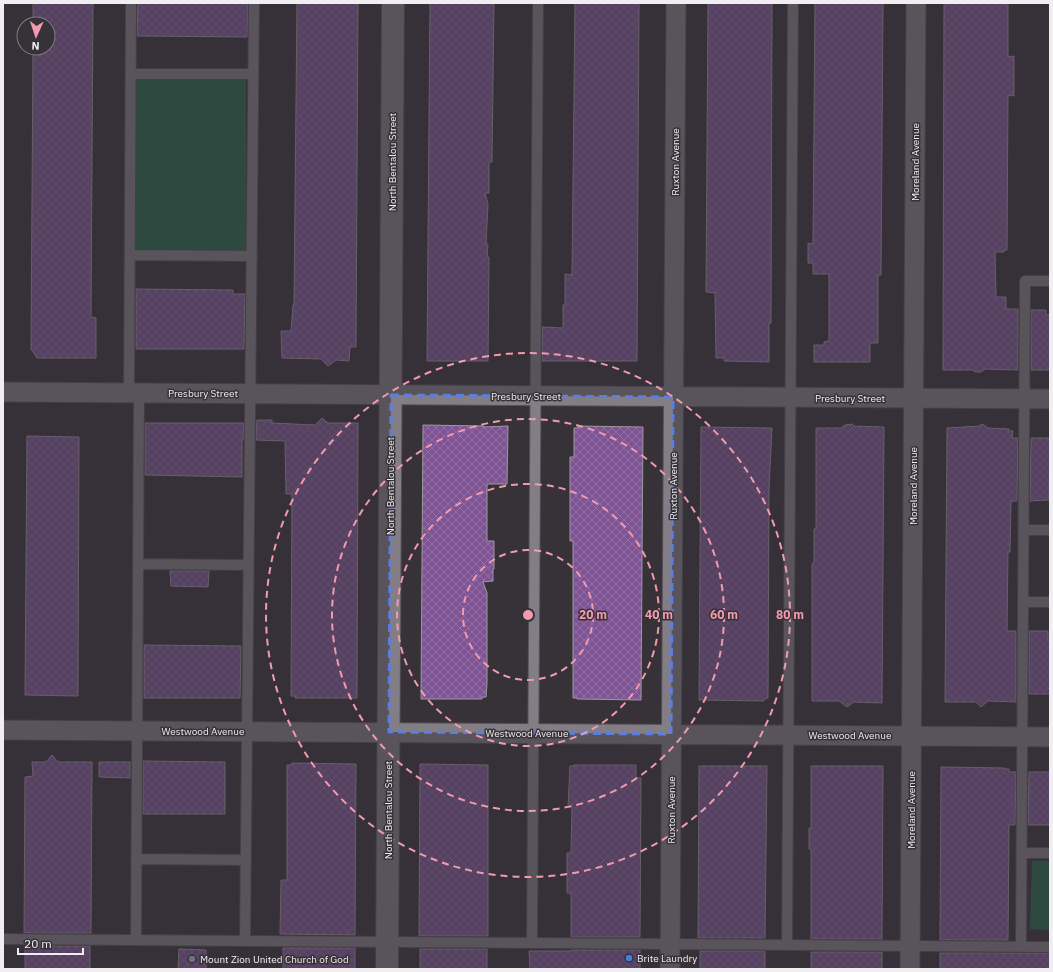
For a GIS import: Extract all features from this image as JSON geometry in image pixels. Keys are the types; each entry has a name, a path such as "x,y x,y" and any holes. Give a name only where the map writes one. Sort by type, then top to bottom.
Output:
{"street":[{"name":"North Bentalou Street","path":"387,969 393,3"},
{"name":"Ruxton Avenue","path":"670,969 676,3"},
{"name":"Moreland Avenue","path":"910,969 916,3"},
{"name":"Presbury Street","path":"3,392 1050,399"},
{"name":"Westwood Avenue","path":"3,730 1050,737"}],"lane":[{"path":"132,3 130,255 138,564 136,940"},
{"path":"245,941 254,3"},
{"path":"532,943 538,3"},
{"path":"787,945 793,3"},
{"path":"131,74 253,74"},
{"path":"130,255 252,256"},
{"path":"1021,946 1026,281 1050,281"},
{"path":"1024,530 1050,530"},
{"path":"138,564 248,565"},
{"path":"1023,602 1050,602"},
{"path":"1022,853 1050,853"},
{"path":"136,859 246,860"},
{"path":"3,939 1050,946"}],"highlighted area":[{"path":"391,395 673,397 671,734 389,732"}],"green space":[{"path":"135,80 246,80 246,252 134,252"},
{"path":"1032,861 1050,861 1050,930 1030,929"}],"building":[{"path":"33,3 93,3 91,317 96,318 96,358 37,358 31,349 33,56 56,56 56,16 33,16"},
{"path":"138,3 248,3 247,37 137,36"},
{"path":"297,3 358,3 356,347 350,347 349,361 336,360 328,366 321,359 282,358 281,331 291,331 294,305"},
{"path":"430,3 494,3 492,162 489,162 489,193 485,193 488,204 486,244 488,244 487,257 489,257 488,361 427,361"},
{"path":"575,3 639,3 637,361 542,361 542,327 563,328 565,274 572,275"},
{"path":"708,3 772,3 771,323 769,323 769,362 724,361 724,358 716,358 715,293 706,292"},
{"path":"815,3 883,3 881,275 878,275 878,343 870,343 870,362 814,362 814,345 824,345 824,342 829,341 829,274 813,274 813,263 808,263 808,243 813,244"},
{"path":"944,3 1008,3 1008,57 1014,56 1014,96 1008,95 1007,250 1004,250 1004,252 995,252 996,297 1006,297 1006,309 1018,309 1018,370 985,369 981,372 975,372 973,370 943,370"},
{"path":"136,289 233,290 233,294 245,294 244,349 136,349"},
{"path":"1031,310 1046,310 1046,315 1050,315 1050,370 1031,370"},
{"path":"322,418 328,423 358,423 357,698 295,698 295,696 291,696 292,494 286,494 285,441 256,440 257,420 272,420 272,423 315,425"},
{"path":"145,423 244,423 242,440 242,477 145,475"},
{"path":"852,424 854,426 884,427 882,703 854,702 847,707 839,701 812,701 812,564 814,562 814,529 816,529 816,428 841,428 845,425"},
{"path":"982,424 988,428 1009,429 1009,431 1013,431 1012,438 1018,438 1017,501 1011,501 1010,552 1008,552 1007,631 1016,631 1016,702 988,701 981,707 976,702 945,702 947,428 979,426"},
{"path":"423,425 484,427 508,426 507,484 487,484 487,541 494,541 494,569 493,581 483,582 487,593 487,683 486,697 482,697 482,699 421,699"},
{"path":"578,426 643,427 641,700 573,698 573,541 570,541 570,457 574,457 574,428 578,428"},
{"path":"701,427 772,428 769,490 768,698 764,699 764,701 699,700"},
{"path":"27,436 79,437 78,696 25,695"},
{"path":"1031,438 1050,438 1049,500 1030,501"},
{"path":"170,571 209,571 208,587 171,586"},
{"path":"1029,631 1048,631 1048,640 1050,640 1050,694 1029,694"},
{"path":"144,645 241,646 240,698 144,698"},
{"path":"52,755 58,762 92,762 91,933 24,933 25,777 33,776 32,762 46,762"},
{"path":"143,761 225,762 225,814 143,814"},
{"path":"99,762 130,762 130,778 99,777"},
{"path":"292,763 356,764 355,935 280,934 281,880 287,880 287,765 292,765"},
{"path":"420,764 488,765 488,936 419,936"},
{"path":"636,765 636,778 641,778 640,937 571,937 571,893 567,893 567,853 571,853 572,807 568,807 570,766"},
{"path":"699,766 767,766 765,938 698,938"},
{"path":"811,766 883,766 882,939 811,939 811,849 809,849 809,828 811,828"},
{"path":"941,767 1005,768 1009,769 1009,772 1016,772 1015,825 1009,825 1008,940 940,940"},
{"path":"1029,772 1050,772 1050,825 1028,825"},
{"path":"25,946 90,946 90,969 25,969"},
{"path":"283,948 355,948 355,969 283,969"},
{"name":"Mount Zion United Church of God","path":"179,949 206,950 206,969 178,969"},
{"path":"420,949 487,949 487,969 420,969"},
{"path":"640,950 640,969 530,969 529,951"},
{"path":"700,951 765,951 765,969 700,969"},
{"path":"811,952 882,952 882,969 811,969"},
{"path":"940,953 1050,953 1050,969 940,969"}],"place":[{"name":"Brite Laundry","path":"629,958"},
{"name":"Mount Zion United Church of God","path":"192,959"}]}
